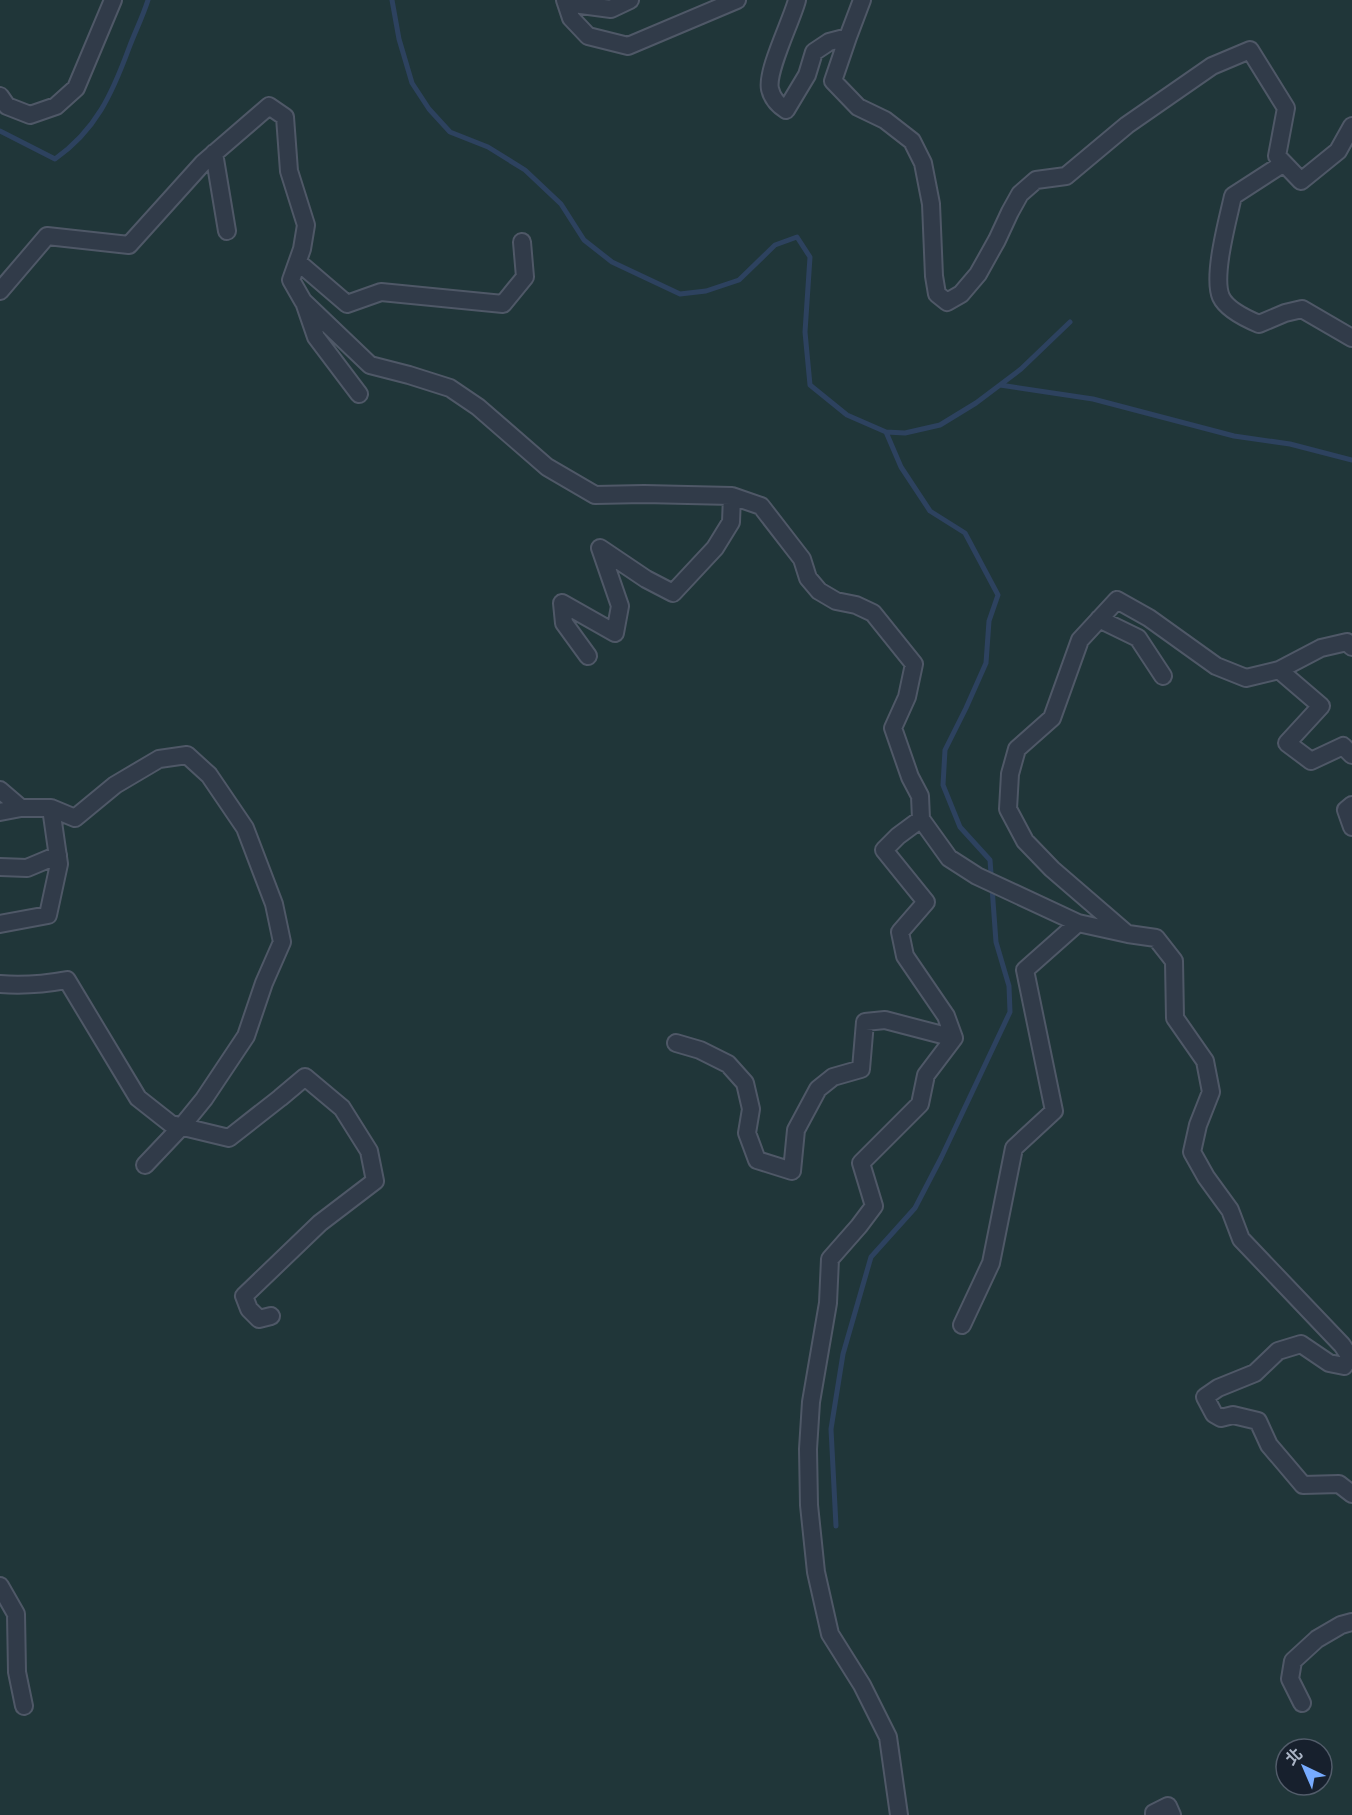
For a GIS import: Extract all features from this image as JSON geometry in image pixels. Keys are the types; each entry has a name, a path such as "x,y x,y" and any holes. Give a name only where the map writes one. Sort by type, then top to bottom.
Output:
{"lane":[{"path":"0,96 8,106 30,115 63,100 76,88 113,0"},
{"path":"630,0 611,9 565,1 571,18 588,36 628,46 737,0"},
{"path":"797,0 772,68 770,88 777,105 786,110 807,75 814,52 829,42 848,37"},
{"path":"862,0 833,81 858,107 885,120 912,141 923,163 931,204 937,294 947,302 961,294 978,274 1020,194 1036,180 1066,176 1127,125 1212,66 1250,50 1286,108 1277,156 1301,181 1338,151 1352,126"},
{"path":"0,291 47,236 129,245 203,163 270,106 285,117 289,171 306,225 302,249 291,280 303,301 316,337 359,394"},
{"path":"214,153 227,231"},
{"path":"1284,163 1233,196 1224,236 1219,275 1222,298 1237,314 1258,324 1302,309 1352,338"},
{"path":"298,261 346,304 381,292 503,304 525,277 522,242"},
{"path":"303,301 370,365 450,388 478,407 547,467 595,495 732,496 761,506 802,559 808,578 819,591 836,601 856,605 873,613 914,664 907,697 892,728 910,777 920,796 921,819 949,858 981,878 1078,923 1156,938 1174,961 1175,1018 1204,1062 1211,1092 1197,1125 1192,1152 1206,1177 1230,1210 1241,1239 1342,1345 1350,1358 1344,1365 1329,1362 1302,1344 1278,1351 1255,1373 1218,1388 1205,1397 1214,1413 1221,1418 1233,1415 1258,1421 1269,1445 1303,1485 1339,1484 1352,1494"},
{"path":"588,656 564,623 562,603 615,633 620,606 600,548 646,579 673,593 715,548 731,522 732,496"},
{"path":"1128,934 1052,869 1024,841 1008,809 1010,774 1017,749 1052,718 1080,640 1117,600 1149,618 1216,666 1246,678 1279,670 1321,648 1347,642 1352,647"},
{"path":"1100,619 1138,638 1163,676"},
{"path":"1279,670 1321,706 1287,743 1311,761 1343,746 1352,755"},
{"path":"0,812 21,808 51,808 75,818 115,785 159,759 188,755 209,775 245,828 274,904 282,942 264,983 246,1036 183,1126 145,1165"},
{"path":"0,790 21,808"},
{"path":"1352,805 1346,810 1352,827"},
{"path":"0,924 48,915 60,864 51,808"},
{"path":"921,819 884,850 926,902 900,933 905,956 946,1016 954,1038"},
{"path":"0,867 27,868 58,855"},
{"path":"962,1325 991,1263 1014,1148 1054,1111 1025,970 1078,923"},
{"path":"0,984 16,985 67,980 138,1098 171,1124 229,1138 305,1077 342,1108 369,1151 375,1181 320,1222 244,1296 249,1309 259,1319 271,1316"},
{"path":"676,1043 700,1050 728,1064 745,1083 751,1109 747,1133 757,1160 792,1171 796,1130 818,1089 833,1077 861,1069 865,1022 885,1020 954,1038"},
{"path":"899,1815 888,1737 862,1684 830,1634 816,1572 809,1505 808,1449 811,1402 828,1303 830,1259 860,1227 874,1206 861,1163 920,1104 926,1075 954,1038"},
{"path":"0,1586 16,1614 17,1672 24,1706"},
{"path":"1302,1702 1290,1679 1293,1662 1317,1639 1341,1625 1352,1622"},
{"path":"1154,1815 1168,1806 1172,1815"}],"green space":[{"path":"0,0 1352,0 1352,1815 0,1815"}],"waterway":[{"path":"0,131 55,159 69,148 92,123 109,96 148,0"},
{"path":"392,0 399,39 412,83 429,109 450,132 488,147 525,170 561,204 584,240 612,262 680,294 706,291 739,280 775,245 797,237 810,257 805,332 810,385 847,415 886,432 901,467 930,511 965,533 998,595 989,621 986,663 945,750 943,785 960,827 990,860 996,942 1009,986 1010,1012 915,1208 871,1257 843,1354 831,1429 836,1526"},
{"path":"886,432 905,433 940,425 976,403 1021,369 1070,322"},
{"path":"1000,385 1093,399 1234,436 1290,444 1352,460"}]}
